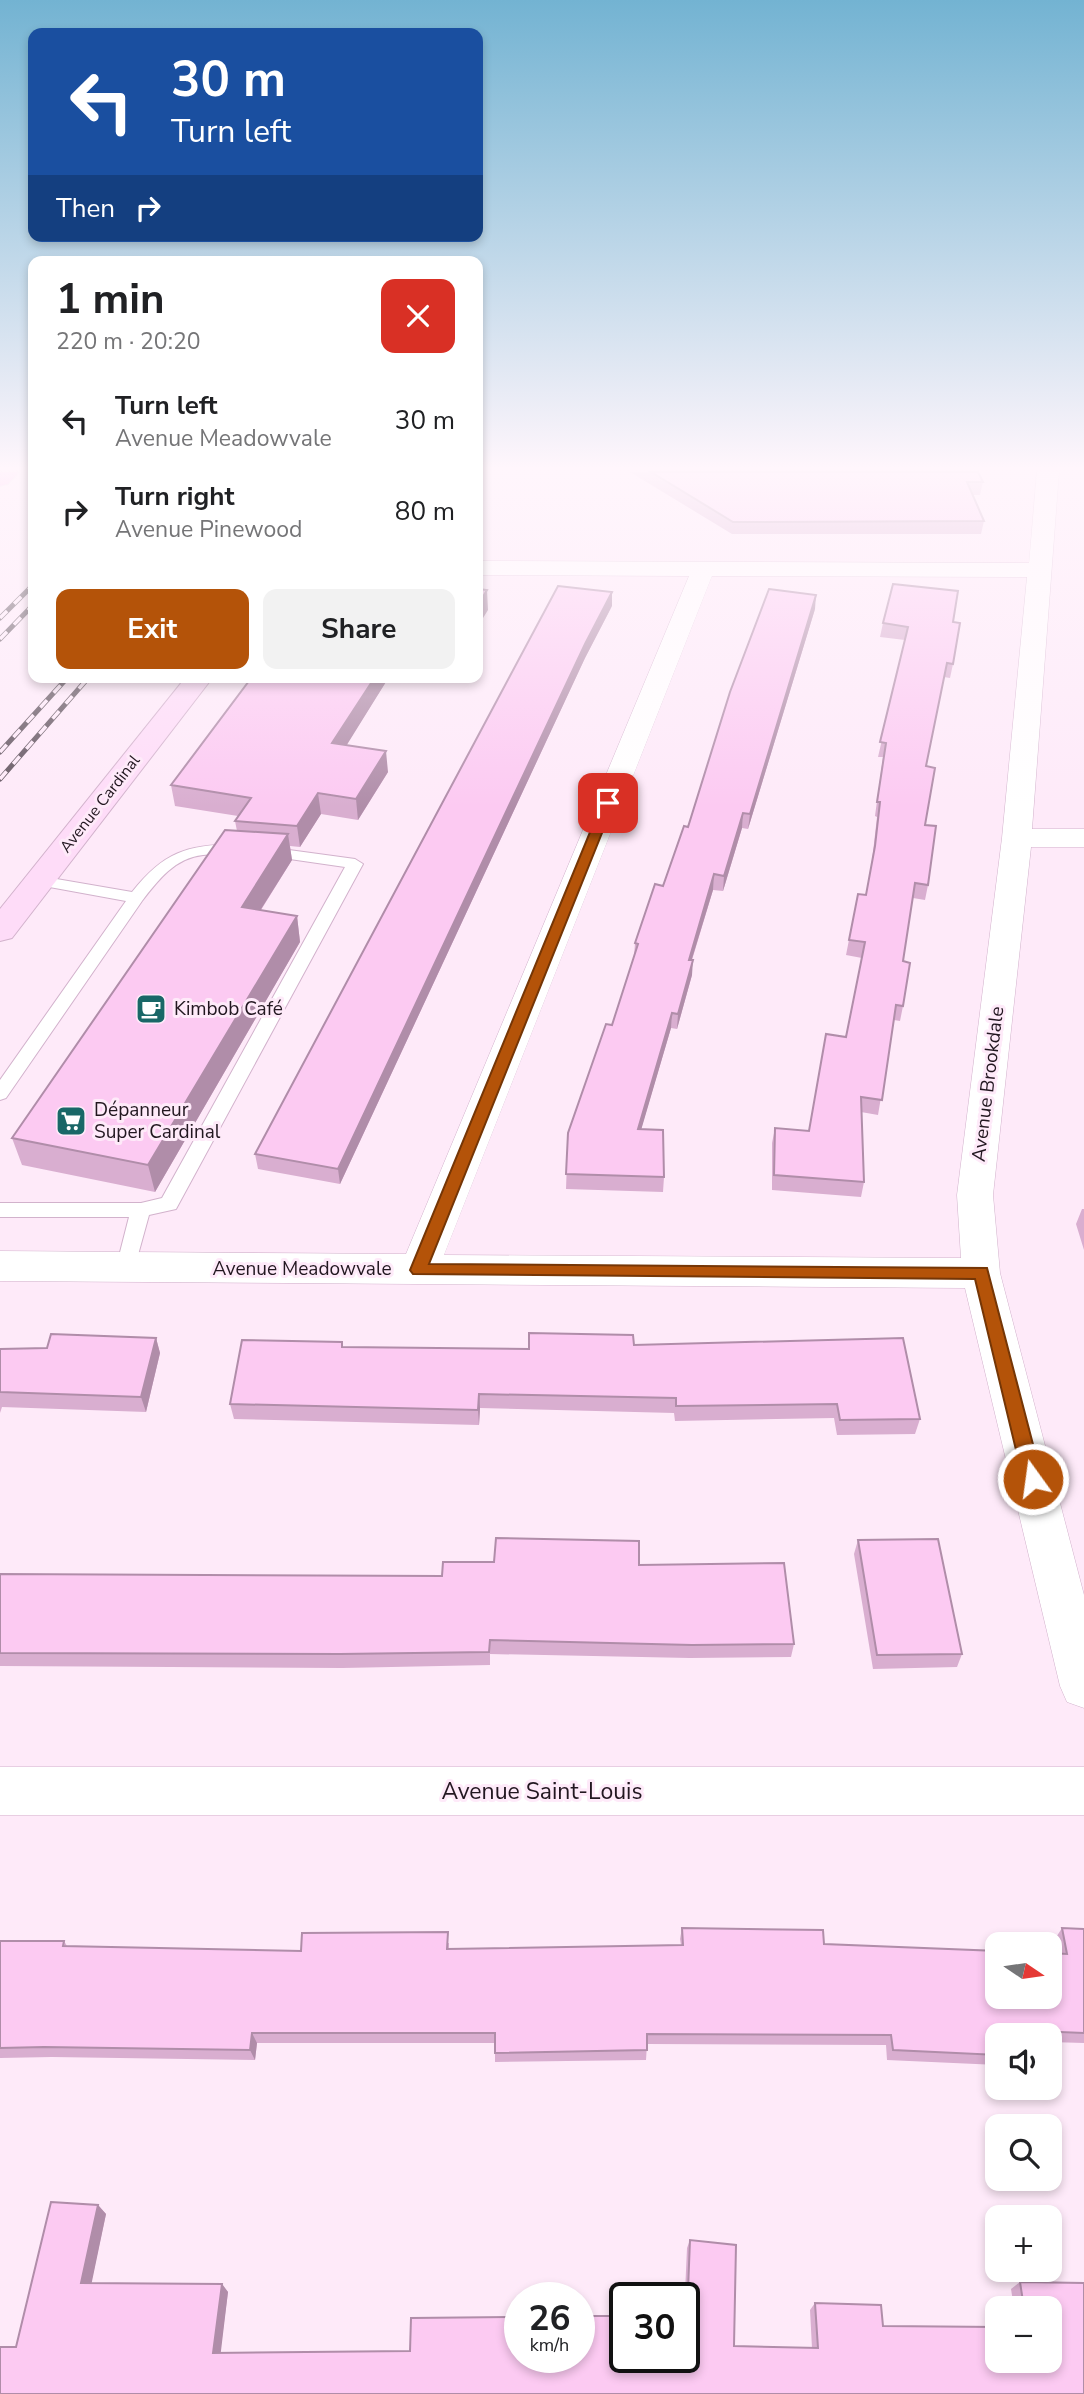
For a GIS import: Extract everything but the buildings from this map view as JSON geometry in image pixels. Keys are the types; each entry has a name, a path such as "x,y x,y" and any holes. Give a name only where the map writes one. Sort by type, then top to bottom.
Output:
{"main road":[{"name":"Avenue Cardinal","path":"0,931 195,683"}],"street":[{"path":"419,1270 697,584"},
{"name":"Avenue Brookdale","path":"1039,584 1017,838 975,1195 981,1273 1084,1686"},
{"path":"1017,838 1084,838"},
{"name":"Avenue Meadowvale","path":"0,1266 981,1273"},
{"name":"Avenue Saint-Louis","path":"0,1791 1084,1791"}],"lane":[{"path":"0,1094 136,898 164,863 201,850 247,849 355,863 169,1204 141,1210 0,1210"},
{"path":"39,881 136,898"},
{"path":"126,1268 141,1210"}],"railway":[{"path":"0,618 28,590"},
{"path":"0,639 28,610"},
{"path":"0,752 63,683"},
{"path":"0,779 84,683"}],"place":[{"name":"Kimbob Café","path":"151,1009"},
{"name":"Dépanneur Super Cardinal","path":"71,1121"}],"route":[{"path":"608,803 419,1270 981,1273 1033,1479"}]}
